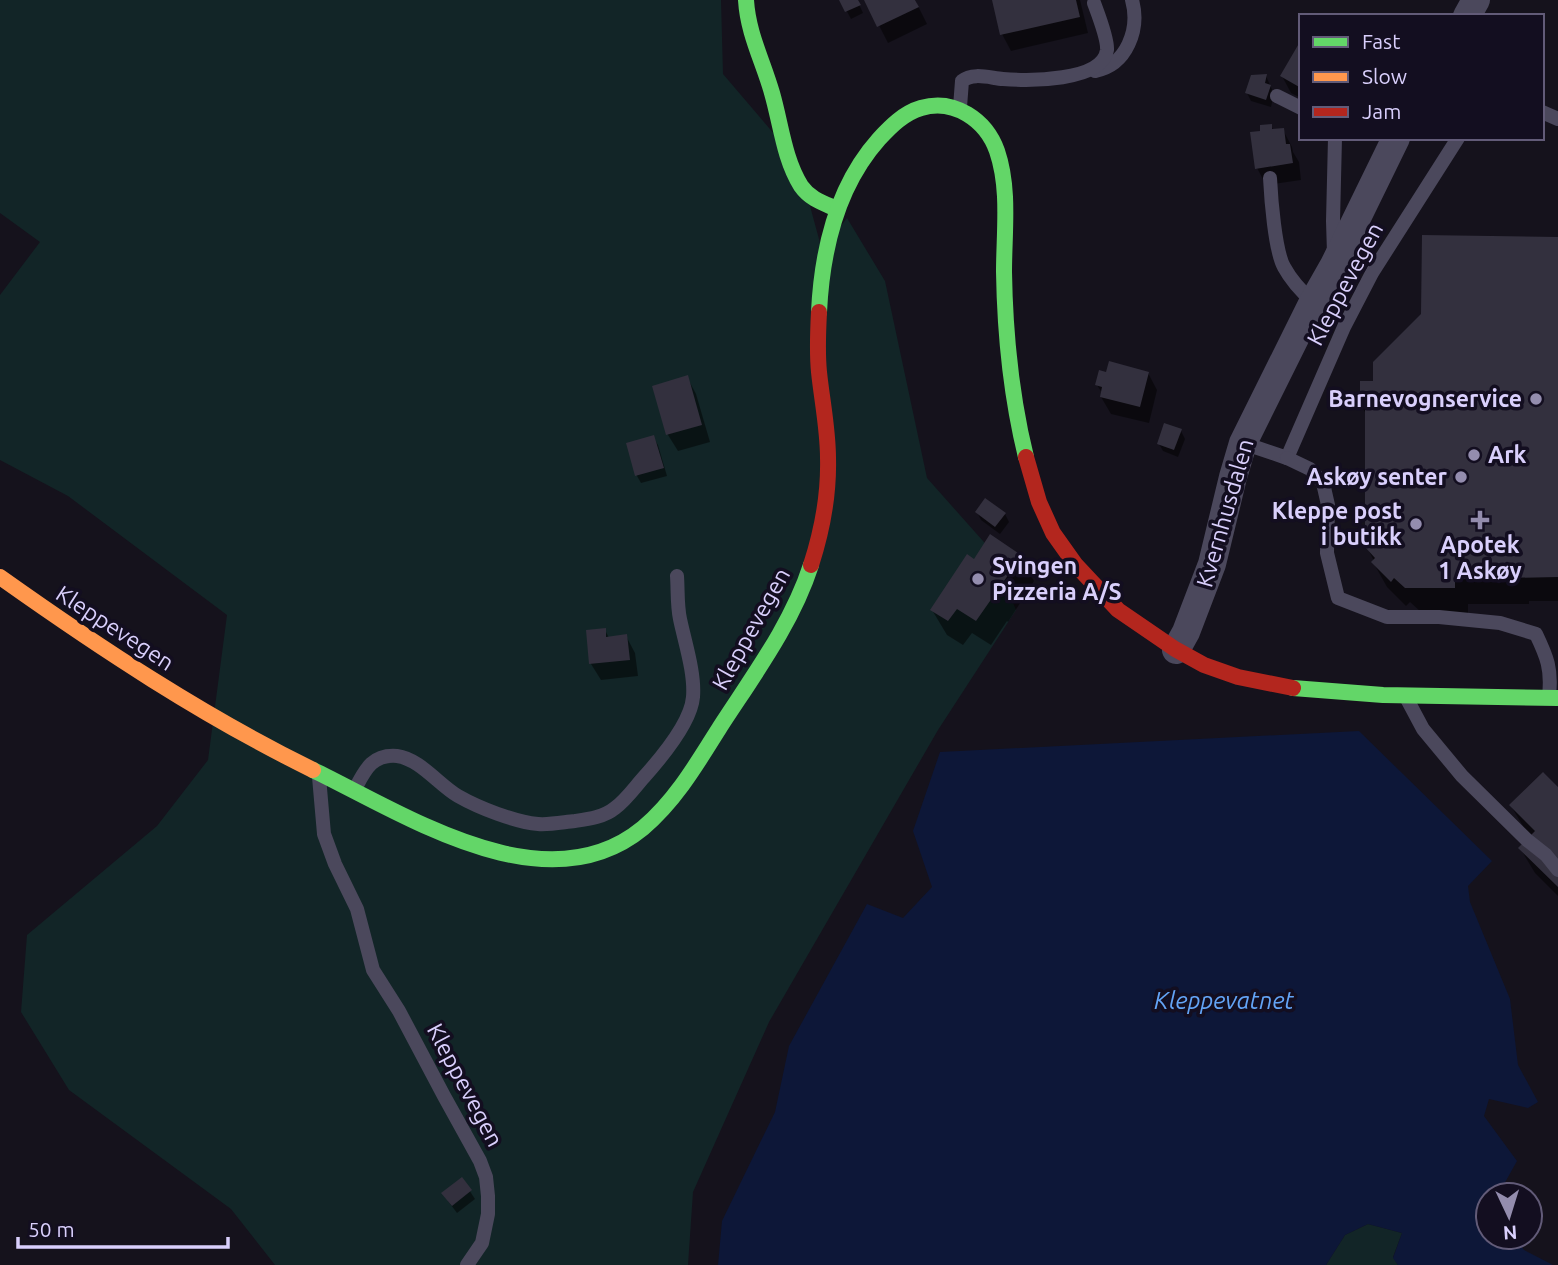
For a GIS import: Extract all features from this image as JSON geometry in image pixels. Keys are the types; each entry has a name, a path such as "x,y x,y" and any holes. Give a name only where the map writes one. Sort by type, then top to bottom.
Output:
{"main road":[{"path":"746,0 748,26 772,92 784,143 797,178 808,195 837,209"},
{"name":"Kleppevegen","path":"0,577 139,672 268,747 412,818 496,851 528,858 560,860 591,855 617,845 644,827 677,791 735,706 777,637 799,596 816,555 825,511 828,450 818,362 818,315 827,248 837,209 861,160 876,140 899,119 918,108 936,104 960,109"},
{"path":"960,109 985,128 996,148 1003,179 1004,302 1009,378 1032,481 1046,520 1066,555 1119,611 1204,665 1278,686 1332,692 1553,698"}],"street":[{"name":"Kvernhusdalen","path":"1176,649 1191,620 1212,564 1243,443 1395,140"}],"lane":[{"path":"960,109 962,81 966,77 1058,78 1101,70 1123,57 1133,35 1135,9 1132,0"},
{"path":"1083,72 1097,66 1107,50 1094,3"},
{"path":"1277,96 1299,107"},
{"path":"1334,265 1335,140"},
{"name":"Kleppevegen","path":"1287,458 1344,327 1372,274 1457,140"},
{"path":"1270,178 1280,259 1303,293 1313,302"},
{"path":"1243,443 1287,458 1310,470 1323,483 1328,505 1328,553 1338,598 1387,617 1438,617 1500,623 1536,634 1546,656 1553,698"},
{"name":"Kleppevegen","path":"355,791 370,764 387,756 410,761 458,796 503,816 539,824 591,818 617,807 653,767 692,710 694,685 679,615 677,576"},
{"path":"1404,695 1423,729 1462,776 1546,855 1558,870"},
{"name":"Kleppevegen","path":"318,772 324,834 357,909 373,970 399,1011 480,1161 486,1177 488,1214 482,1243 467,1265"}],"green space":[{"path":"0,0 721,0 723,74 798,162 822,250 847,218 885,281 927,478 991,550 1016,610 938,730 769,1022 693,1192 688,1265 275,1265 231,1209 69,1090 21,1012 27,935 157,826 208,760 227,615 68,496 0,460 0,295 40,242 0,213"},
{"path":"1368,1224 1402,1233 1393,1257 1398,1265 1326,1265 1345,1235"}],"water":[{"name":"Kleppevatnet","path":"1359,731 1492,861 1468,886 1470,902 1510,999 1518,1065 1538,1102 1528,1108 1489,1099 1484,1116 1517,1161 1506,1181 1474,1181 1474,1251 1526,1251 1553,1265 1398,1265 1393,1258 1402,1233 1368,1224 1345,1235 1326,1265 718,1265 722,1221 775,1112 789,1046 867,904 903,918 932,887 913,831 940,752"}],"building":[{"path":"839,0 858,0 861,5 845,12"},
{"path":"864,0 915,0 919,7 877,27"},
{"path":"992,0 1076,0 1080,17 1000,35"},
{"path":"1299,43 1299,87 1280,76"},
{"path":"1267,74 1265,83 1271,85 1266,100 1245,93 1251,75"},
{"path":"1272,124 1272,129 1284,128 1293,163 1255,169 1250,132 1260,131 1260,125"},
{"name":"Askøy senter","path":"1422,235 1558,237 1558,577 1455,579 1455,588 1405,588 1394,578 1391,582 1371,562 1375,558 1365,547 1365,406 1360,406 1360,381 1373,381 1373,362 1421,314"},
{"path":"1109,361 1149,372 1140,407 1100,397 1102,387 1095,385 1099,370 1106,372"},
{"path":"688,375 702,425 666,435 652,386"},
{"path":"1164,423 1182,429 1174,450 1157,444"},
{"path":"654,435 664,468 635,476 626,443"},
{"path":"985,498 1006,513 995,527 975,512"},
{"name":"Svingen Pizzeria A/S","path":"990,534 1021,555 976,621 957,609 948,621 930,610 967,554 974,559"},
{"path":"606,628 606,637 627,634 630,660 589,664 586,630"},
{"path":"1543,772 1558,787 1558,887 1518,848 1535,831 1509,805"},
{"path":"462,1177 472,1190 452,1206 441,1193"}],"traffic: fast":[{"path":"746,0 753,36 795,176 808,194 837,209"},
{"path":"819,312 824,265 834,220 842,198 864,157 893,125 921,108 945,106 957,109 977,121 992,140 1004,180 1007,342 1016,411 1026,457"},
{"path":"313,770 390,809 476,846 520,857 564,859 605,850 643,828 686,780 783,629 811,565"},
{"path":"1293,688 1383,695 1558,698"}],"traffic: slow":[{"path":"0,577 153,680 232,727 313,770"}],"traffic: jam":[{"path":"811,565 824,513 828,472 827,436 818,364 819,312"},
{"path":"1026,457 1039,502 1053,533 1075,564 1118,610 1175,649 1204,665 1238,677 1293,688"}],"place":[{"name":"Barnevognservice","path":"1536,399"},
{"name":"Ark","path":"1474,455"},
{"name":"Askøy senter","path":"1461,477"},
{"name":"Apotek 1 Askøy","path":"1480,520"},
{"name":"Kleppe post i butikk","path":"1416,524"},
{"name":"Svingen Pizzeria A/S","path":"978,579"}]}
